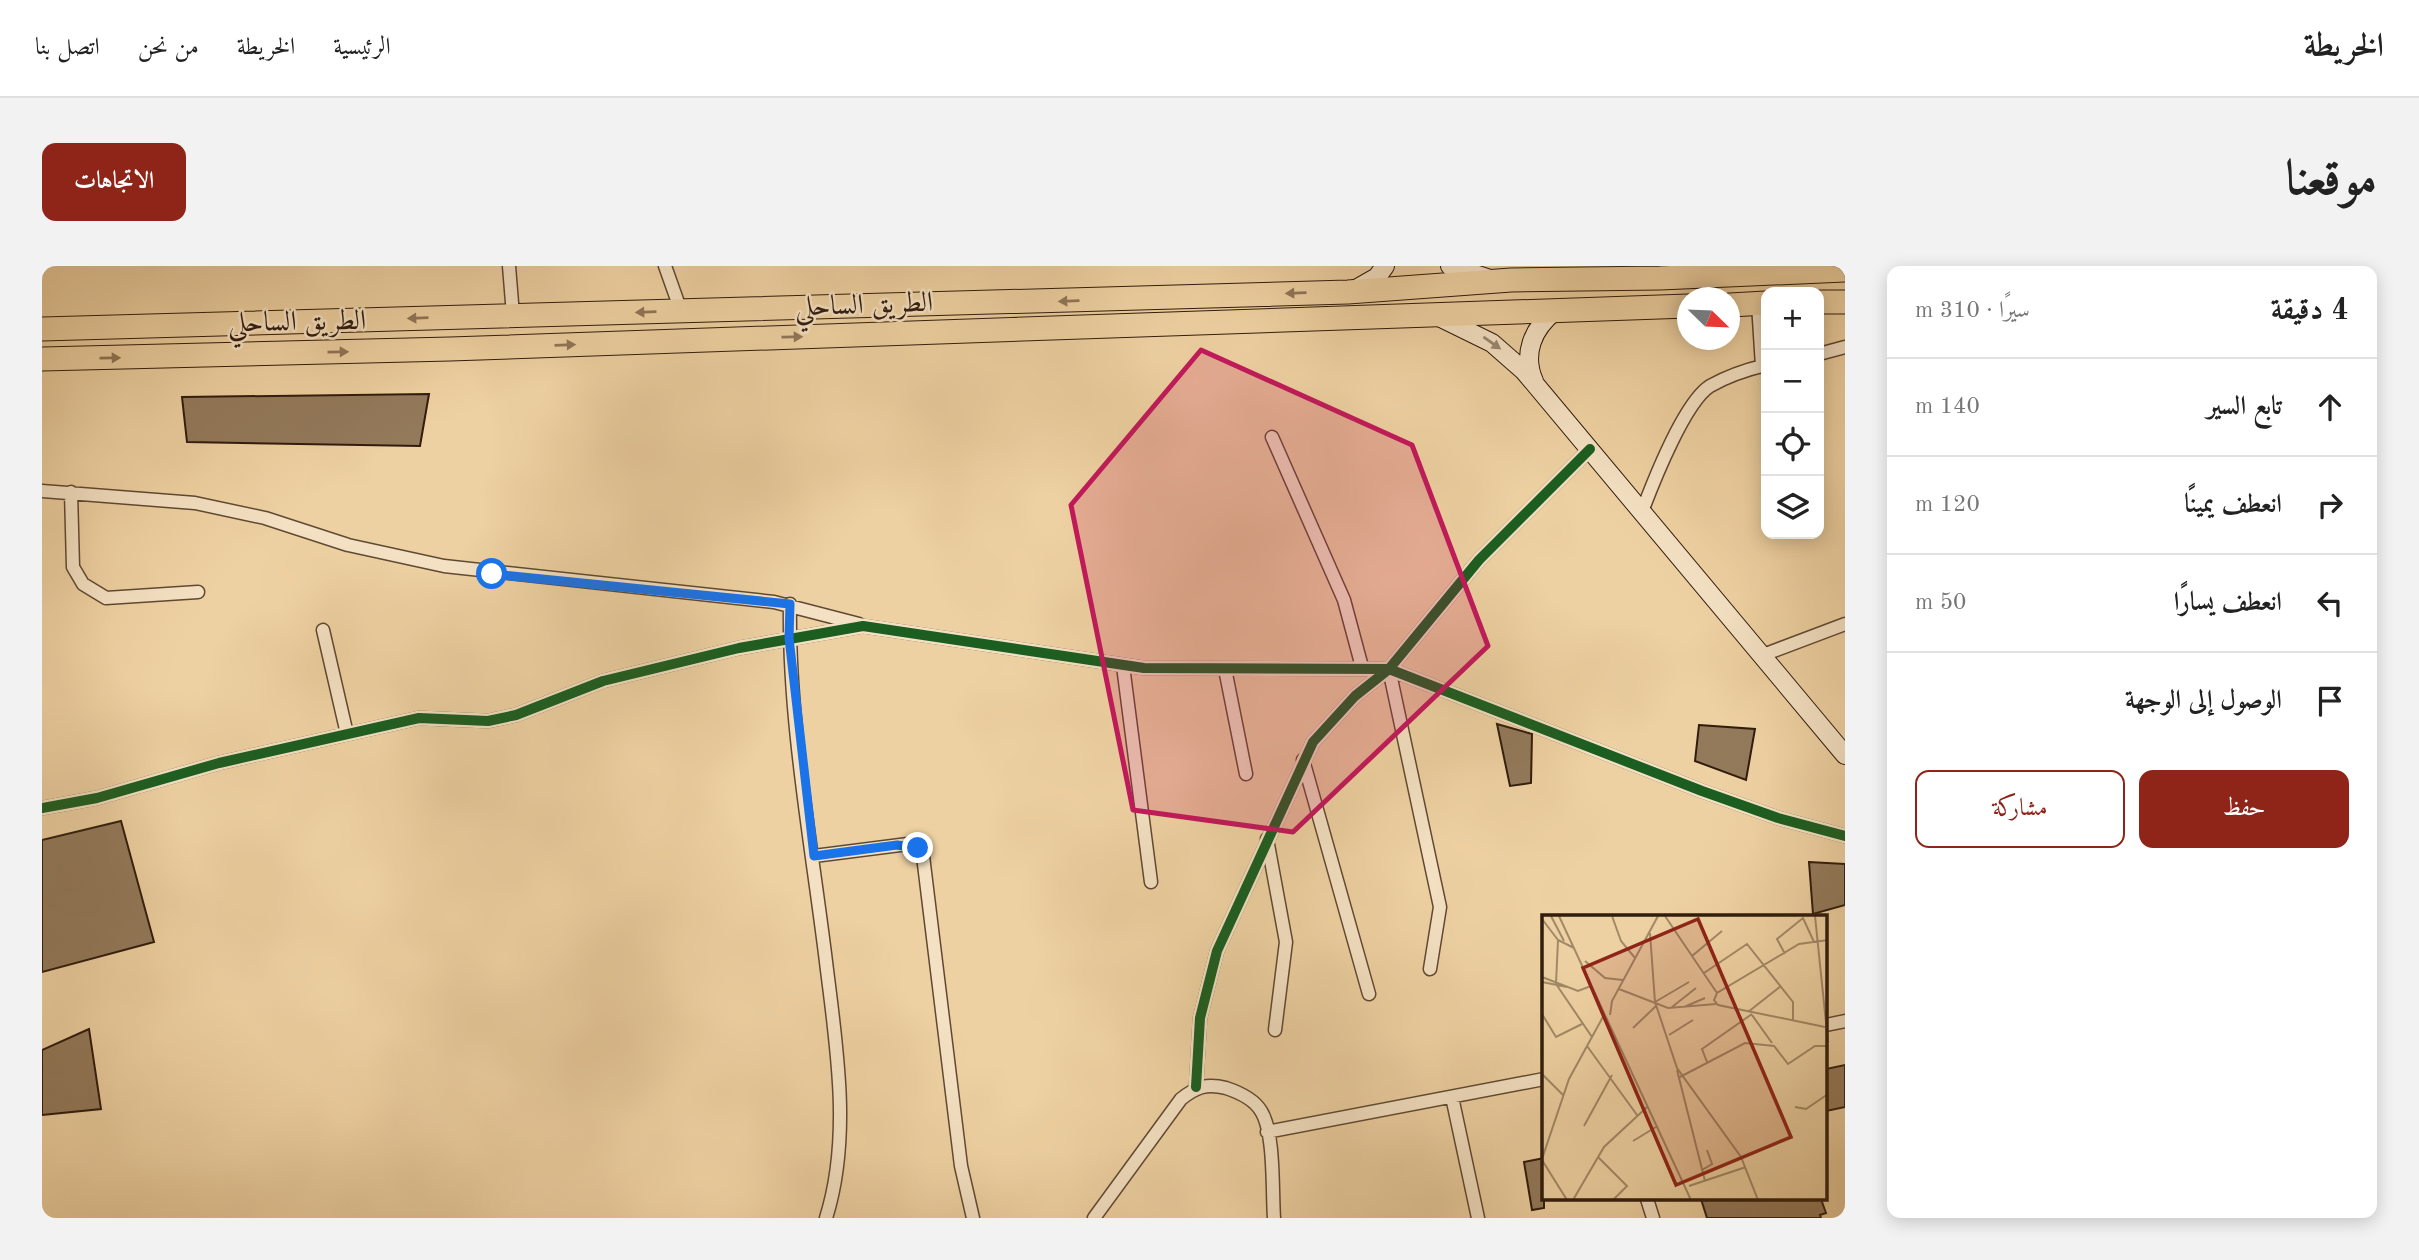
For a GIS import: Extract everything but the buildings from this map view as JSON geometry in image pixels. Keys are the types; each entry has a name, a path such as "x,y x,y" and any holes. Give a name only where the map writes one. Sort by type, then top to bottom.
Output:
{"highway":[{"name":"الطريق الساحلي","path":"42,329 1348,292 1511,280 1697,271 1845,270"},
{"path":"1824,302 1845,302"},
{"path":"1740,304 1761,304"},
{"name":"الطريق الساحلي","path":"42,359 450,349 1677,306"}],"main road":[{"path":"1348,292 1368,284 1385,266"},
{"path":"1450,266 1476,275 1511,280"},
{"path":"1537,387 1529,364 1532,340 1545,319 1555,311"},
{"path":"1436,316 1492,343 1537,387 1643,509 1845,755"}],"street":[{"path":"509,266 513,315"},
{"path":"665,266 681,311"},
{"path":"1824,353 1845,347"},
{"path":"1643,509 1664,456 1681,424 1708,387 1761,366"},
{"path":"1272,437 1344,600 1362,667"},
{"path":"1196,1087 1200,1018 1217,951 1313,742 1355,696 1389,669 1479,560 1590,449"},
{"path":"42,491 168,499 233,509 348,545 444,566 790,604 863,626 1123,666 1203,671 1362,667 1389,669 1702,791 1778,818 1845,836"},
{"path":"71,492 73,567 83,584 106,598 198,592"},
{"path":"790,604 789,638 839,1068 836,1177 826,1218"},
{"path":"1763,655 1845,624"},
{"path":"42,808 97,798 219,763 419,719 488,720 516,715 603,681 789,638 863,626"},
{"path":"323,630 347,734"},
{"path":"1123,666 1151,882"},
{"path":"1225,669 1245,774"},
{"path":"1389,669 1440,907 1430,969"},
{"path":"1303,760 1369,994"},
{"path":"1267,838 1286,942 1275,1030"},
{"path":"814,856 908,844 918,848 923,856 961,1166 973,1218"},
{"path":"1267,1132 1542,1079"},
{"path":"1094,1218 1181,1099 1196,1087 1214,1085 1250,1099 1262,1112 1267,1132 1274,1218"},
{"path":"1452,1097 1478,1218"},
{"path":"1647,1200 1653,1218"}],"highlighted area":[{"path":"1201,350 1412,445 1488,646 1293,832 1133,810 1071,505"}],"cycle path":[{"path":"1196,1087 1200,1018 1217,951 1313,742 1355,696 1389,669 1479,560 1590,449"},
{"path":"42,808 97,798 219,763 419,718 488,721 516,715 603,681 739,648 863,626 1144,668 1389,669 1702,791 1778,818 1845,836"}],"route":[{"path":"492,574 790,604 789,638 814,856 908,844 918,848"}]}
